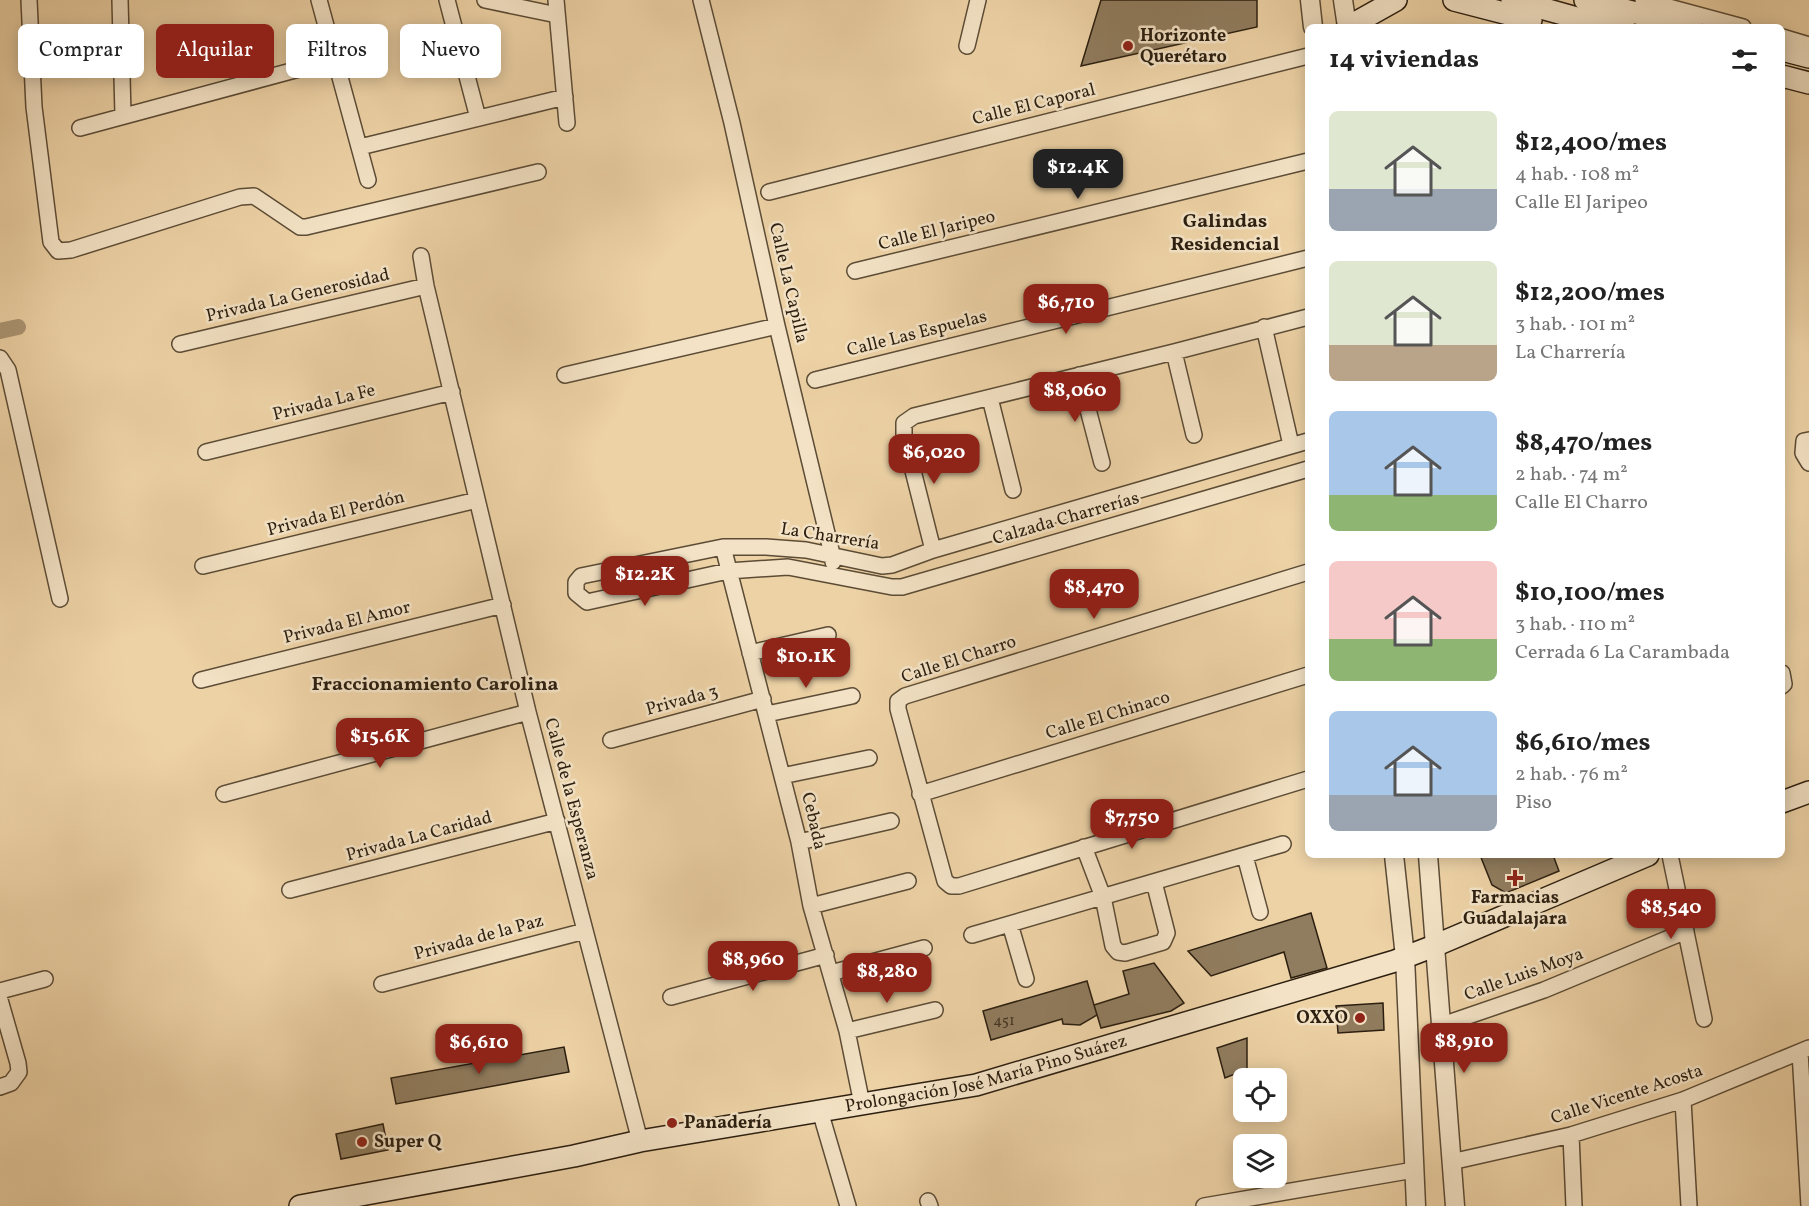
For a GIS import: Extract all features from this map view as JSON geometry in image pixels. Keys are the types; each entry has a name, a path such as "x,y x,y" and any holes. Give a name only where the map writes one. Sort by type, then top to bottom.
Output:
{"main road":[{"path":"1352,24 1395,0"},
{"path":"1454,0 1662,24"},
{"path":"1512,0 1611,24"},
{"path":"1573,15 1601,24"},
{"path":"1785,51 1809,57"},
{"path":"1785,63 1809,69"},
{"path":"1785,77 1809,83"},
{"path":"1785,88 1809,94"},
{"path":"1785,801 1809,792"},
{"name":"Prolongación José María Pino Suárez","path":"300,1206 365,1201 427,1182 574,1156 640,1141 976,1085 1405,957 1640,858"}],"street":[{"path":"29,0 34,107 51,242 58,250 71,250 240,197 254,196 300,227 306,227 538,172"},
{"path":"120,0 123,115"},
{"path":"319,0 326,24"},
{"path":"447,0 478,118"},
{"path":"485,0 557,8 567,123"},
{"name":"Calle La Capilla","path":"701,0 732,123 777,326 832,554 833,574"},
{"path":"967,46 978,0"},
{"path":"1310,0 1313,24"},
{"path":"1343,0 1347,24"},
{"path":"1643,0 1732,24"},
{"path":"1785,39 1809,45"},
{"name":"Calle El Caporal","path":"769,192 1305,57"},
{"path":"80,128 286,72"},
{"path":"341,78 368,180"},
{"path":"360,147 565,97"},
{"name":"Calle El Jaripeo","path":"855,271 1305,161"},
{"name":"Calle de la Esperanza","path":"421,256 426,286 528,712 640,1141"},
{"name":"Calle Las Espuelas","path":"815,380 1305,259"},
{"name":"Privada La Generosidad","path":"180,344 426,286"},
{"path":"933,550 904,435 904,423 914,416 1305,318"},
{"path":"565,375 777,326"},
{"path":"1264,327 1291,446"},
{"path":"1174,352 1194,435"},
{"path":"0,358 8,370 60,599"},
{"path":"1079,375 1102,463"},
{"name":"Privada La Fe","path":"206,452 452,392"},
{"path":"990,398 1013,490"},
{"path":"1809,440 1804,441 1803,453 1809,464"},
{"name":"La Charrería","path":"728,571 587,603 576,593 576,582 581,576 723,547 766,547 832,554 882,567 892,565 933,550 1305,442"},
{"name":"Calzada Charrerías","path":"728,571 788,567 902,587 1305,470"},
{"name":"Privada El Perdón","path":"203,566 477,500"},
{"name":"Cebada","path":"723,547 799,842 811,906 848,1031 862,1104"},
{"name":"Calle El Charro","path":"920,794 898,709 898,701 905,696 1305,573"},
{"name":"Privada El Amor","path":"201,680 503,605"},
{"path":"750,653 828,635"},
{"name":"Calle El Chinaco","path":"920,794 1305,676"},
{"path":"767,714 852,696"},
{"name":"Privada 3","path":"611,740 763,699"},
{"path":"224,794 528,712"},
{"path":"782,776 869,758"},
{"path":"920,794 945,881 951,886 959,886 1305,780"},
{"name":"Privada La Caridad","path":"290,890 557,821"},
{"path":"799,842 891,821"},
{"path":"972,935 1283,844"},
{"path":"1084,847 1103,897 1113,946 1118,952 1163,942 1167,933 1154,882"},
{"path":"1245,856 1260,912"},
{"path":"1394,858 1405,957 1416,1206"},
{"path":"1428,858 1455,1206"},
{"path":"1671,858 1704,1019"},
{"path":"811,906 908,880"},
{"path":"1010,924 1026,979"},
{"name":"Privada de la Paz","path":"382,984 585,931"},
{"name":"Calle Luis Moya","path":"1442,1025 1544,990 1686,932"},
{"path":"831,972 924,948"},
{"path":"671,996 826,955"},
{"path":"0,991 45,979"},
{"path":"0,1000 19,1072 11,1083 0,1086"},
{"path":"848,1031 935,1010"},
{"path":"1804,1050 1809,1206"},
{"name":"Calle Vicente Acosta","path":"1451,1162 1570,1135 1683,1100 1804,1050"},
{"path":"1683,1100 1689,1206"},
{"path":"820,1112 848,1206"},
{"path":"1570,1135 1574,1206"},
{"path":"1204,1206 1414,1170"}],"building":[{"name":"Horizonte Querétaro","path":"1101,0 1257,0 1257,27 1081,66"},
{"name":"Farmacias Guadalajara","path":"1481,858 1554,858 1559,871 1506,893 1492,885"},
{"path":"1311,913 1327,968 1291,978 1284,952 1211,976 1188,951"},
{"path":"1154,963 1184,1003 1171,1011 1101,1028 1094,1005 1129,994 1123,971"},
{"path":"1087,981 1097,1015 1080,1025 1063,1024 1062,1019 991,1040 983,1011"},
{"name":"OXXO","path":"1383,1003 1384,1030 1338,1033 1336,1006"},
{"path":"1247,1038 1247,1068 1233,1068 1233,1075 1225,1078 1217,1048"},
{"path":"564,1047 569,1072 396,1104 391,1078"},
{"name":"Super Q","path":"383,1124 388,1150 341,1159 336,1134"}],"waterway":[{"path":"0,331 18,327"}],"place":[{"name":"Horizonte Querétaro","path":"1128,46"},
{"name":"Farmacias Guadalajara","path":"1515,878"},
{"name":"OXXO","path":"1360,1018"},
{"name":"Panadería","path":"672,1123"},
{"name":"Super Q","path":"362,1142"}],"district":[{"name":"Galindas Residencial","path":"1225,234"},
{"name":"Fraccionamiento Carolina","path":"435,685"}]}
